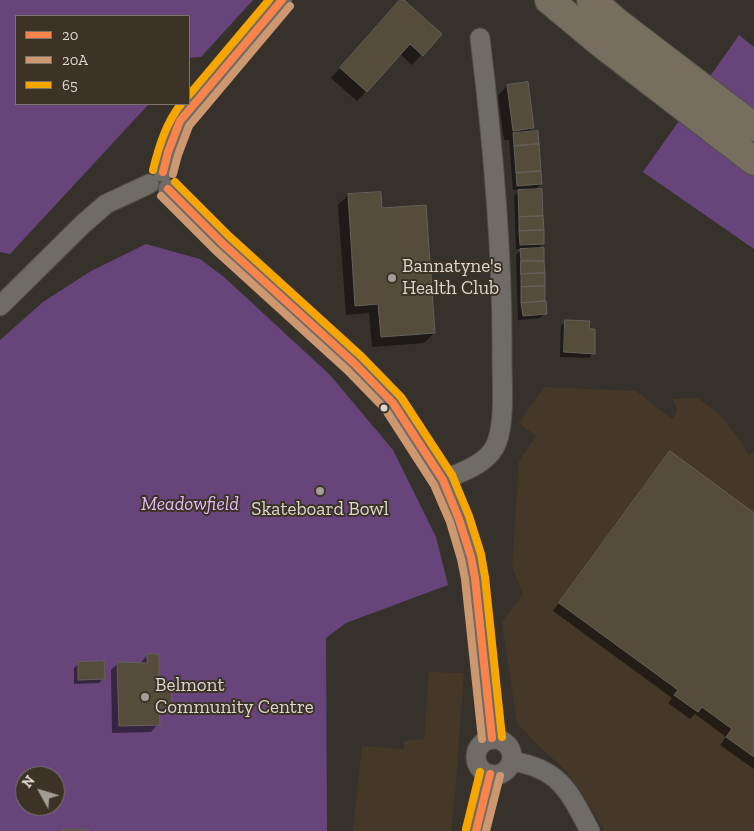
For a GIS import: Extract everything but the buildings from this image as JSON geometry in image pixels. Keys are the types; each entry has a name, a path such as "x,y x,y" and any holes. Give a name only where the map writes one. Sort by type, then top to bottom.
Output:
{"highway":[{"path":"548,0 754,161"},
{"path":"591,0 619,24 754,127"}],"street":[{"path":"160,182 168,152 180,121 282,0"},
{"path":"443,480 479,463 492,452 497,442 501,418 503,320 496,191 480,38"},
{"path":"0,306 106,204 160,182"},
{"path":"160,182 222,243 394,403 443,480 459,519 471,557 478,597 492,738"},
{"path":"492,738 499,739 510,747 512,754 512,761 506,770 501,773 490,774 480,768 476,758 480,745 492,738"},
{"path":"512,761 535,766 548,773 564,786 590,831"},
{"path":"476,831 490,774"}],"shaded area":[{"path":"544,387 636,391 672,419 677,412 676,405 672,399 698,398 721,416 743,444 748,455 754,452 754,831 604,831 581,791 566,771 517,723 502,622 523,594 512,567 519,461 536,436 519,423"},
{"path":"429,672 464,673 451,831 353,831 362,746 404,749 404,741 424,739"}],"green space":[{"path":"0,0 253,0 201,57 190,58 190,15 15,15 15,105 148,105 10,254 0,252"},
{"path":"739,35 754,47 754,249 643,172"},
{"name":"Meadowfield","path":"146,244 200,259 224,277 330,375 393,450 436,537 448,585 346,623 326,638 327,831 0,831 0,340 43,302 91,271"}],"transit line":[{"name":"65","path":"190,94 269,0"},
{"name":"20","path":"163,172 168,152 180,121 282,0"},
{"name":"20A","path":"173,174 189,126 290,6"},
{"name":"65","path":"153,170 164,135 171,119 180,105"},
{"name":"65","path":"175,182 229,236 361,356 401,397 452,475 469,516 481,554 502,737"},
{"name":"20","path":"168,189 222,243 354,363 393,403 443,480 459,519 471,557 475,578 492,738"},
{"name":"20A","path":"161,196 215,250 347,370 385,409 434,485 450,522 465,579 482,739"},
{"name":"65","path":"466,829 480,772"},
{"name":"20","path":"476,831 490,774"},
{"name":"20A","path":"486,831 500,776"}],"place":[{"name":"Bannatyne's Health Club","path":"392,278"},
{"name":"Skateboard Bowl","path":"320,491"},
{"name":"Belmont Community Centre","path":"145,697"}]}
